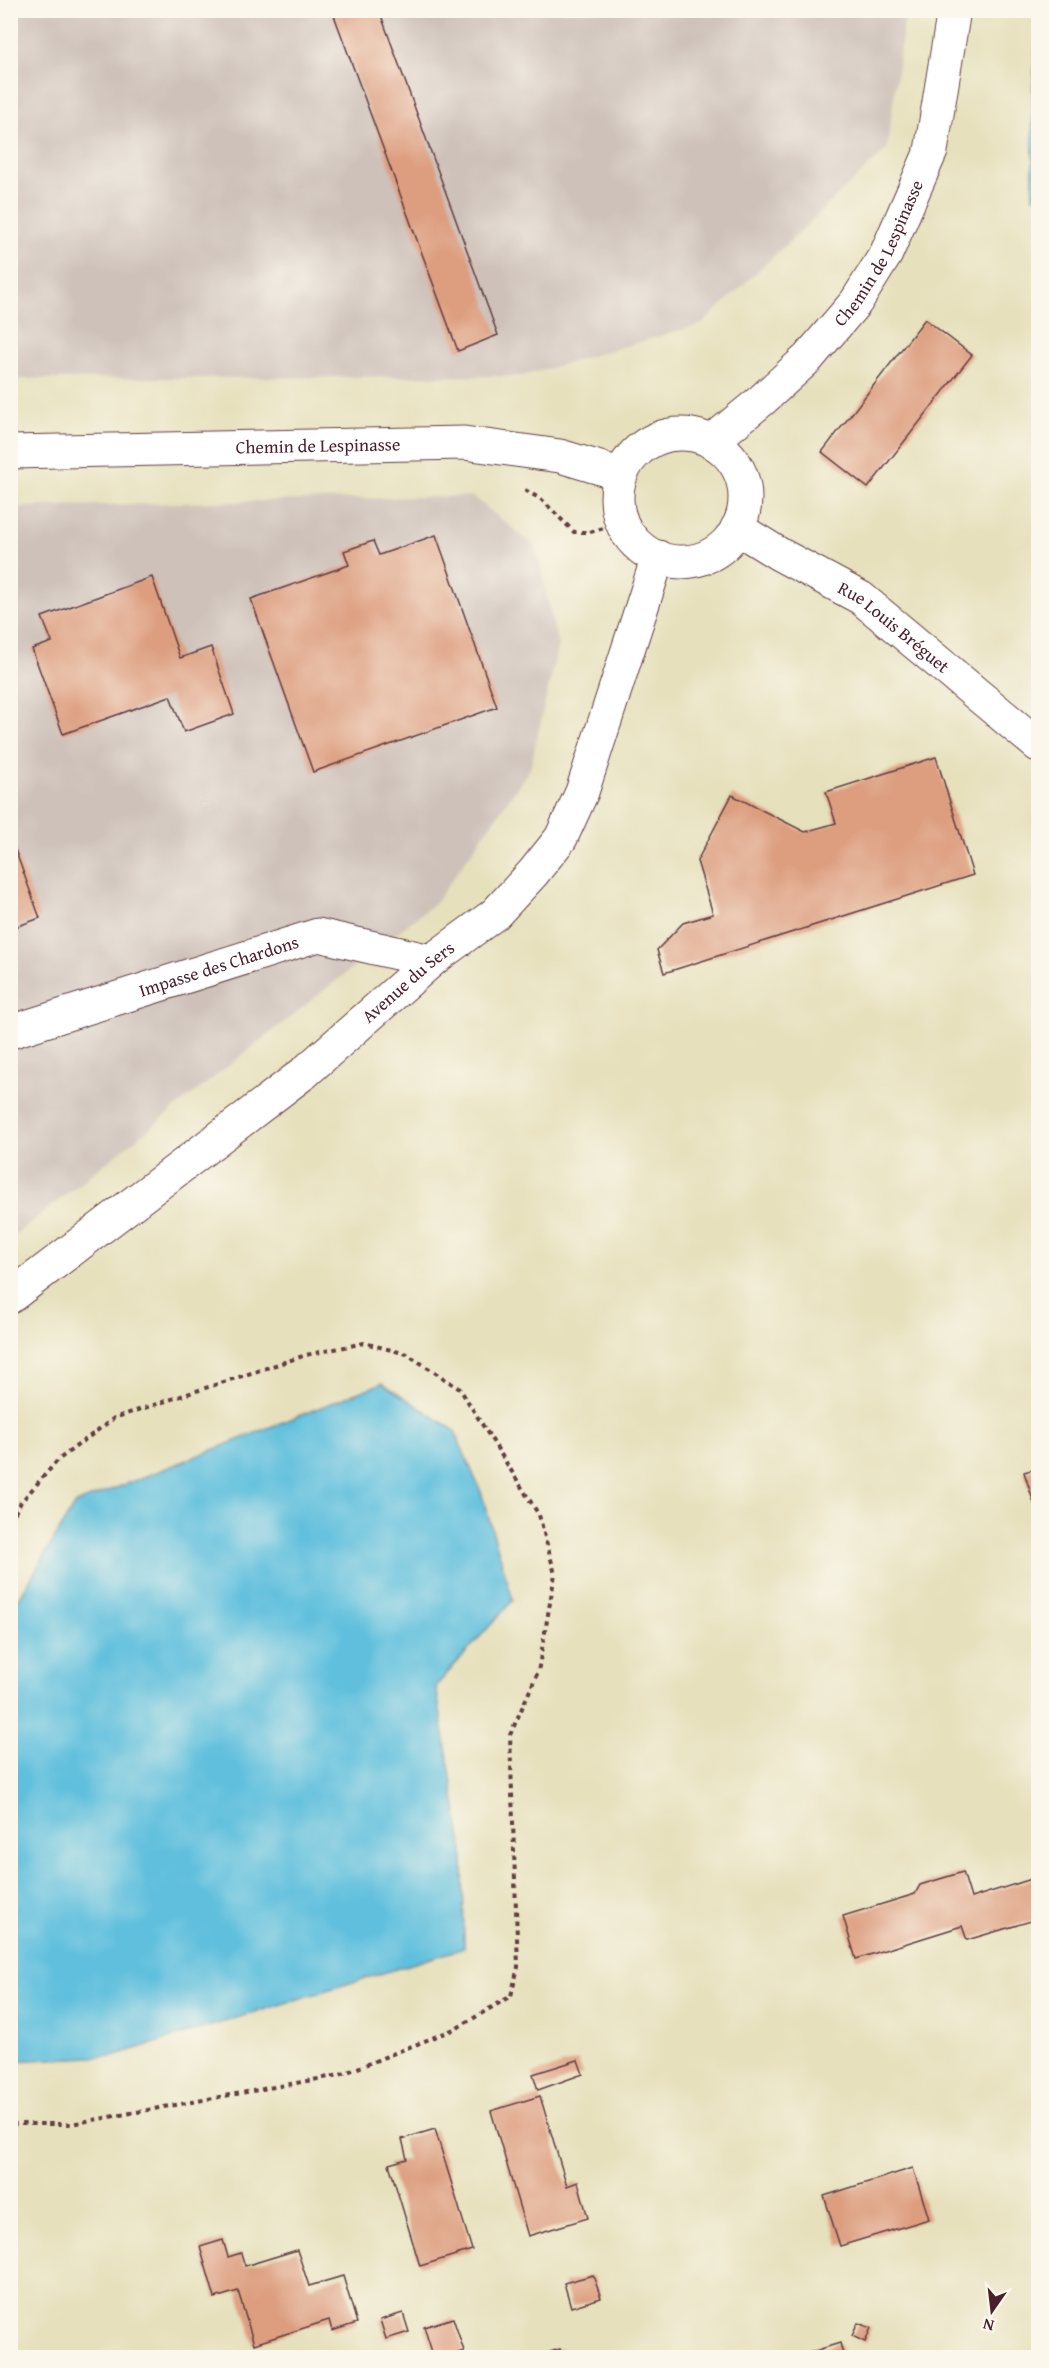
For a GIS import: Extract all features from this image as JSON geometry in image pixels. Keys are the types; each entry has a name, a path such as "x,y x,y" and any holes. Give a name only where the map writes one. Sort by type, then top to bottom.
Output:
{"street":[{"name":"Chemin de Lespinasse","path":"711,442 762,400 807,358 856,302 886,254 931,151 954,10"},
{"path":"694,435 711,442 727,453 739,470 744,487 744,511 733,536 714,554 694,561 671,562 648,554 632,541 621,523 616,502 621,474 635,453 644,445 665,436 694,435"},
{"name":"Chemin de Lespinasse","path":"10,452 464,443 560,456 621,474"},
{"name":"Rue Louis Bréguet","path":"737,528 779,554 861,598 1038,745"},
{"name":"Avenue du Sers","path":"10,1297 304,1073 431,961 495,914 533,873 561,838 582,792 658,557"},
{"name":"Impasse des Chardons","path":"10,1032 318,935 431,961"}],"path":[{"path":"10,1521 21,1502 58,1460 114,1418 306,1355 364,1343 407,1354 460,1389 539,1515 555,1574 538,1672 510,1736 518,1967 511,1996 457,2028 340,2074 71,2124 10,2124"}],"shaded area":[{"path":"10,11 905,11 887,149 702,324 522,376 11,379"},
{"path":"472,496 536,547 558,646 530,769 436,902 11,1238 11,507"}],"water":[{"path":"1038,14 1038,197 1033,197 1033,88"},
{"path":"382,1383 454,1430 481,1492 513,1600 436,1686 463,1851 464,1948 113,2056 11,2061 11,1612 75,1504"}],"building":[{"path":"332,10 379,10 498,335 458,351"},
{"path":"925,319 972,355 868,488 822,452"},
{"path":"436,535 497,707 313,772 251,599 349,565 344,551 373,541 379,555"},
{"path":"152,577 180,658 211,647 234,714 184,732 170,696 63,734 32,649 52,642 42,617"},
{"path":"936,757 973,875 664,973 657,950 683,923 713,914 697,861 732,795 805,832 836,823 826,792"},
{"path":"10,836 40,918 10,929"},
{"path":"1038,1468 1038,1516 1024,1472"},
{"path":"963,1872 971,1898 1038,1877 1038,1919 967,1940 962,1926 856,1959 843,1916 915,1894 920,1885"},
{"path":"578,2060 583,2074 538,2090 533,2074"},
{"path":"540,2096 567,2186 578,2182 588,2218 528,2236 491,2111"},
{"path":"435,2129 472,2250 420,2266 389,2164 407,2159 402,2139"},
{"path":"913,2168 929,2219 840,2246 824,2196"},
{"path":"223,2240 228,2257 241,2253 245,2266 297,2250 309,2286 343,2276 357,2323 332,2331 329,2320 254,2344 238,2291 215,2298 200,2247"},
{"path":"593,2275 601,2298 571,2307 564,2283"},
{"path":"403,2313 409,2332 386,2339 380,2320"},
{"path":"453,2318 464,2351 443,2358 434,2358 424,2327"},
{"path":"858,2323 871,2328 865,2342 852,2336"},
{"path":"840,2343 844,2358 795,2358 795,2357"},
{"path":"560,2349 563,2358 533,2358 533,2357"}]}
